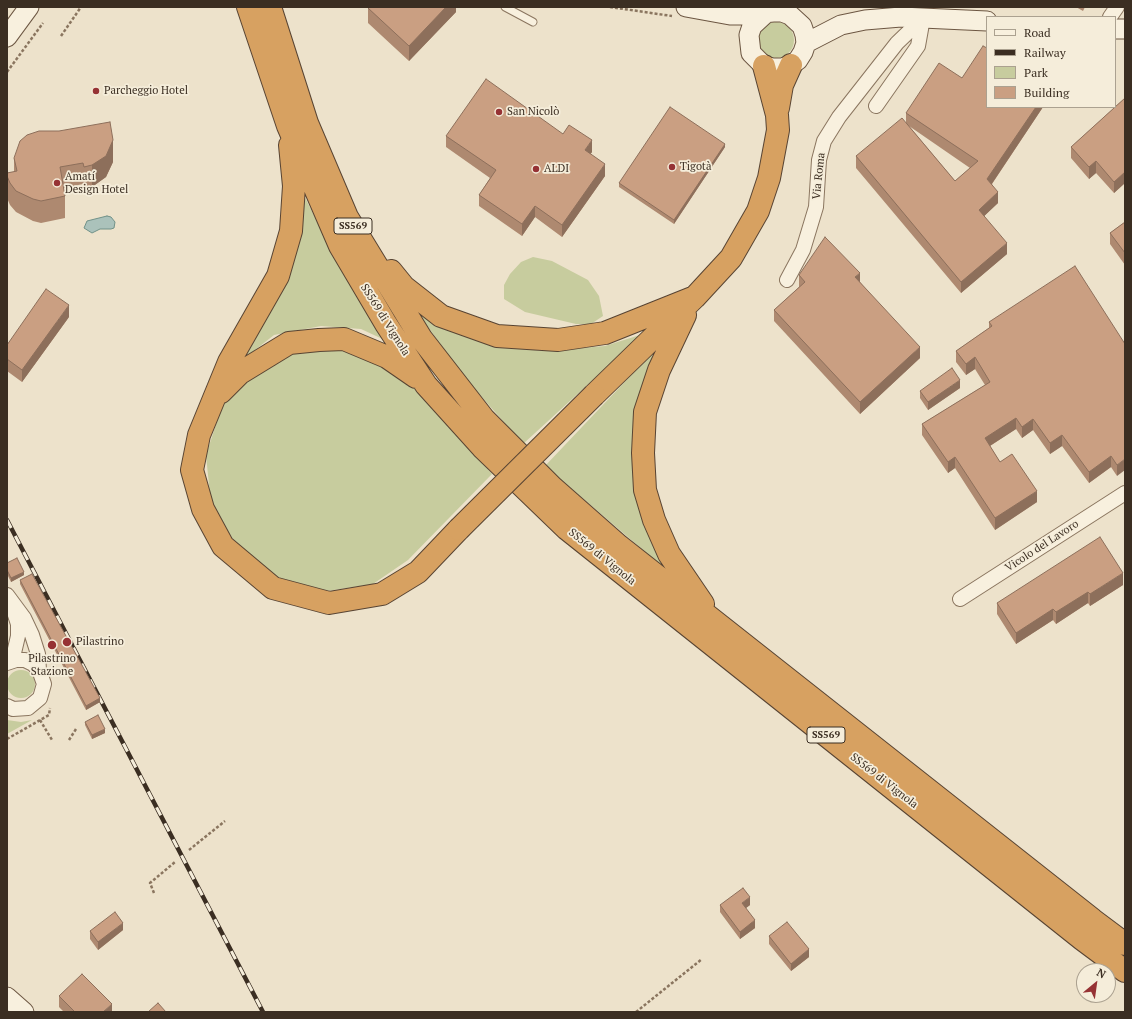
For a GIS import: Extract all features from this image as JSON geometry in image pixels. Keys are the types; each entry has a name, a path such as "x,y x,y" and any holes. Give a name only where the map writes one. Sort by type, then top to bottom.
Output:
{"highway":[{"name":"SS569 di Vignola","path":"248,7 288,126 340,246 386,324 426,385 482,447 567,529 1082,939 1125,971"},
{"name":"SS569 di Vignola","path":"270,7 307,123 347,217 421,338 484,419 552,487 619,546 1063,897 1125,944"},
{"path":"777,115 780,92 791,65"},
{"path":"288,126 294,186 291,230 278,276 230,362 199,435 192,470 203,509 222,546 273,588 329,603 382,594 418,572 459,529 695,297 731,258 758,211 774,157 778,130 777,115 764,66"},
{"path":"347,217 404,288 441,316 497,336 558,340 605,333 695,297"},
{"path":"695,297 673,337 659,370 645,412 643,453 645,490 654,520 669,554 719,625"},
{"path":"214,400 240,373 289,343 319,340 344,339 388,357 426,385"}],"street":[{"path":"7,37 29,7"},
{"path":"1111,16 1117,7"},
{"path":"679,12 713,12 730,15 782,12 797,20 842,25 883,18 986,21"},
{"path":"713,12 728,22 748,44 751,52 764,66 773,68 782,68 791,65 798,60 803,52 806,43 805,35 797,20"},
{"path":"748,44 752,26 765,14"},
{"path":"876,106 918,46 922,18"},
{"name":"Via Roma","path":"787,280 803,250 816,207 819,160 824,141 839,117 897,43 922,18"},
{"path":"806,43 842,25"},
{"name":"Vicolo del Lavoro","path":"960,599 1125,493"},
{"path":"8,596 18,624 18,636 14,653 8,663"},
{"path":"7,706 13,709 28,708 40,698 44,684 39,670 38,654 32,635 24,618 8,596"},
{"path":"8,663 16,660 25,660 33,664 39,670"},
{"path":"7,997 24,1012"}],"lane":[{"path":"504,7 533,22"}],"path":[{"path":"61,36 81,7"},
{"path":"610,7 679,12"},
{"path":"7,72 43,23"},
{"path":"40,720 52,740"},
{"path":"69,740 76,730"},
{"path":"189,850 225,821"},
{"path":"154,893 150,883 175,862"},
{"path":"636,1012 702,959"}],"green space":[{"path":"776,22 789,27 794,40 789,53 776,58 763,53 758,40 763,27"},
{"path":"298,183 320,228 365,305 389,342 361,329 321,326 274,335 236,365"},
{"path":"533,257 552,261 588,280 599,296 603,316 591,324 576,324 525,312 504,299 504,285 510,274 521,262"},
{"path":"414,308 503,347 545,351 605,346 643,334 523,444 466,379"},
{"path":"335,346 374,358 406,378 492,474 408,560 373,584 327,591 278,578 238,547 211,505 206,455 222,406 247,375 293,351"},
{"path":"655,350 645,376 635,428 671,574 545,466"},
{"path":"21,670 27,671 31,674 34,678 34,690 31,694 27,697 21,698 15,697 11,694 8,690 7,684 8,678 11,674 15,671"},
{"path":"7,720 21,722 32,720 7,734"}],"water":[{"path":"107,216 111,217 115,222 114,228 100,229 92,233 84,228 87,221"}],"building":[{"path":"446,7 409,46 368,8"},
{"path":"983,46 986,48 986,108 1035,108 987,179 998,192 979,210 1007,243 961,282 856,156 902,118 955,181 978,161 906,113 939,63 962,78"},
{"name":"ALDI","path":"486,79 563,134 569,125 592,140 585,150 605,164 562,225 535,206 522,224 479,195 496,170 446,136"},
{"path":"1125,98 1125,172 1114,182 1096,161 1089,167 1071,147 1114,108 1116,108 1116,106"},
{"name":"Tigotà","path":"670,107 725,144 674,220 619,183"},
{"path":"110,122 113,140 106,156 92,165 84,167 83,163 60,167 65,196 41,201 16,191 10,183 7,173 17,171 14,158 20,141 27,135 39,131 59,131"},
{"path":"1125,222 1125,253 1110,233"},
{"path":"825,237 860,273 855,277 920,347 860,402 774,310 805,282 799,275"},
{"path":"1075,266 1125,344 1125,459 1117,465 1111,456 1089,472 1062,435 1050,443 1033,419 1022,427 1016,418 985,438 1000,462 1012,454 1037,491 995,518 955,457 948,462 922,424 990,382 975,357 966,364 956,351 992,326 989,322"},
{"path":"46,289 69,305 22,370 7,359 7,345"},
{"path":"952,368 960,380 928,402 920,391"},
{"path":"1100,537 1123,573 1090,594 1088,592 1056,612 1053,609 1016,633 997,603"},
{"path":"17,558 24,572 11,578 7,570 7,563"},
{"path":"32,574 100,698 86,706 20,580"},
{"path":"98,715 105,729 92,735 85,722"},
{"path":"743,888 750,897 742,903 755,920 740,932 720,905"},
{"path":"115,912 123,923 98,942 90,931"},
{"path":"787,922 809,949 791,964 769,936"},
{"path":"82,974 112,1004 103,1012 75,1012 59,996"},
{"path":"158,1003 166,1012 148,1012"}],"railway":[{"path":"7,520 263,1012"}],"place":[{"name":"Parcheggio Hotel","path":"96,91"},
{"name":"San Nicolò","path":"499,112"},
{"name":"Tigotà","path":"672,167"},
{"name":"ALDI","path":"536,169"},
{"name":"Amatí Design Hotel","path":"57,183"},
{"name":"Pilastrino","path":"67,642"},
{"name":"Pilastrino Stazione","path":"52,645"}]}
